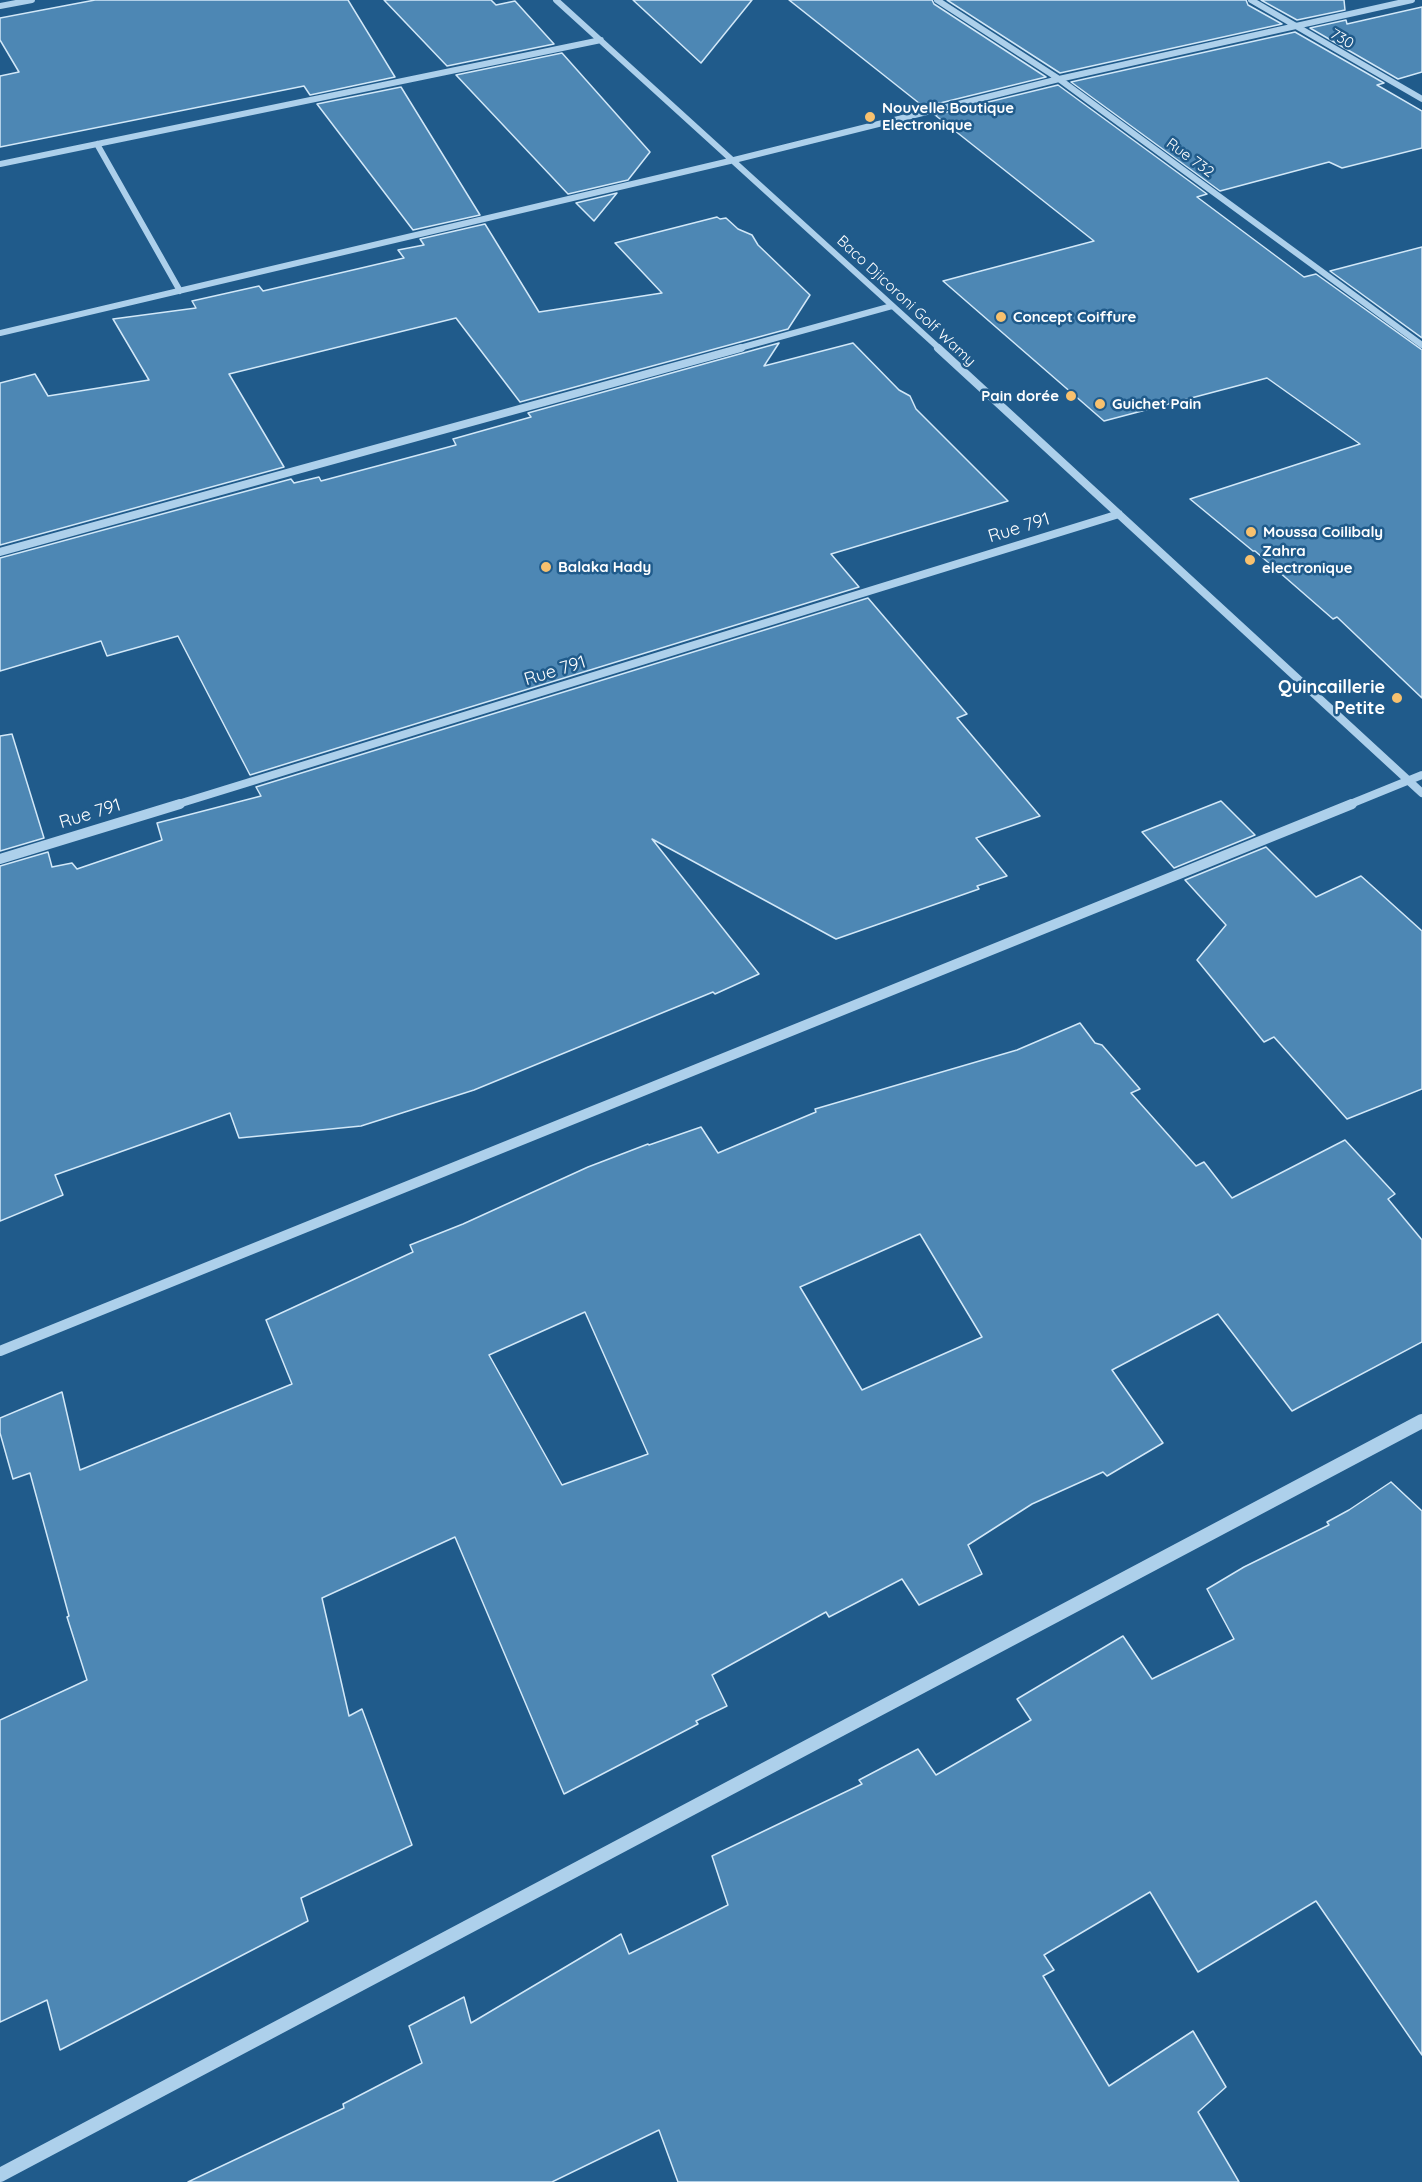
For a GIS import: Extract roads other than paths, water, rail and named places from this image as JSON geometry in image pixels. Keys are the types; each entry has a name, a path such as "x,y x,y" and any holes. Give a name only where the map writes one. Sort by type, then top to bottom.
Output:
{"street":[{"path":"0,6 32,0"},
{"name":"Baco Djicoroni Golf Wamy","path":"556,0 734,160 1422,794"},
{"name":"Rue 732","path":"937,0 1059,79 1422,345"},
{"name":"730","path":"1251,0 1422,99"},
{"path":"0,333 734,160 1059,79 1412,0"},
{"path":"0,164 601,40"},
{"path":"97,144 180,291"},
{"path":"0,552 892,306"},
{"name":"Rue 791","path":"0,859 1119,514"},
{"path":"0,1351 1422,776"},
{"path":"0,2175 1422,1421"}],"place":[{"name":"Nouvelle Boutique Electronique","path":"870,117"},
{"name":"Concept Coiffure","path":"1001,317"},
{"name":"Pain dorée","path":"1071,396"},
{"name":"Guichet Pain","path":"1100,404"},
{"name":"Moussa Coilibaly","path":"1251,532"},
{"name":"Zahra electronique","path":"1250,560"},
{"name":"Balaka Hady","path":"546,567"},
{"name":"Quincaillerie Petite","path":"1397,698"}]}
